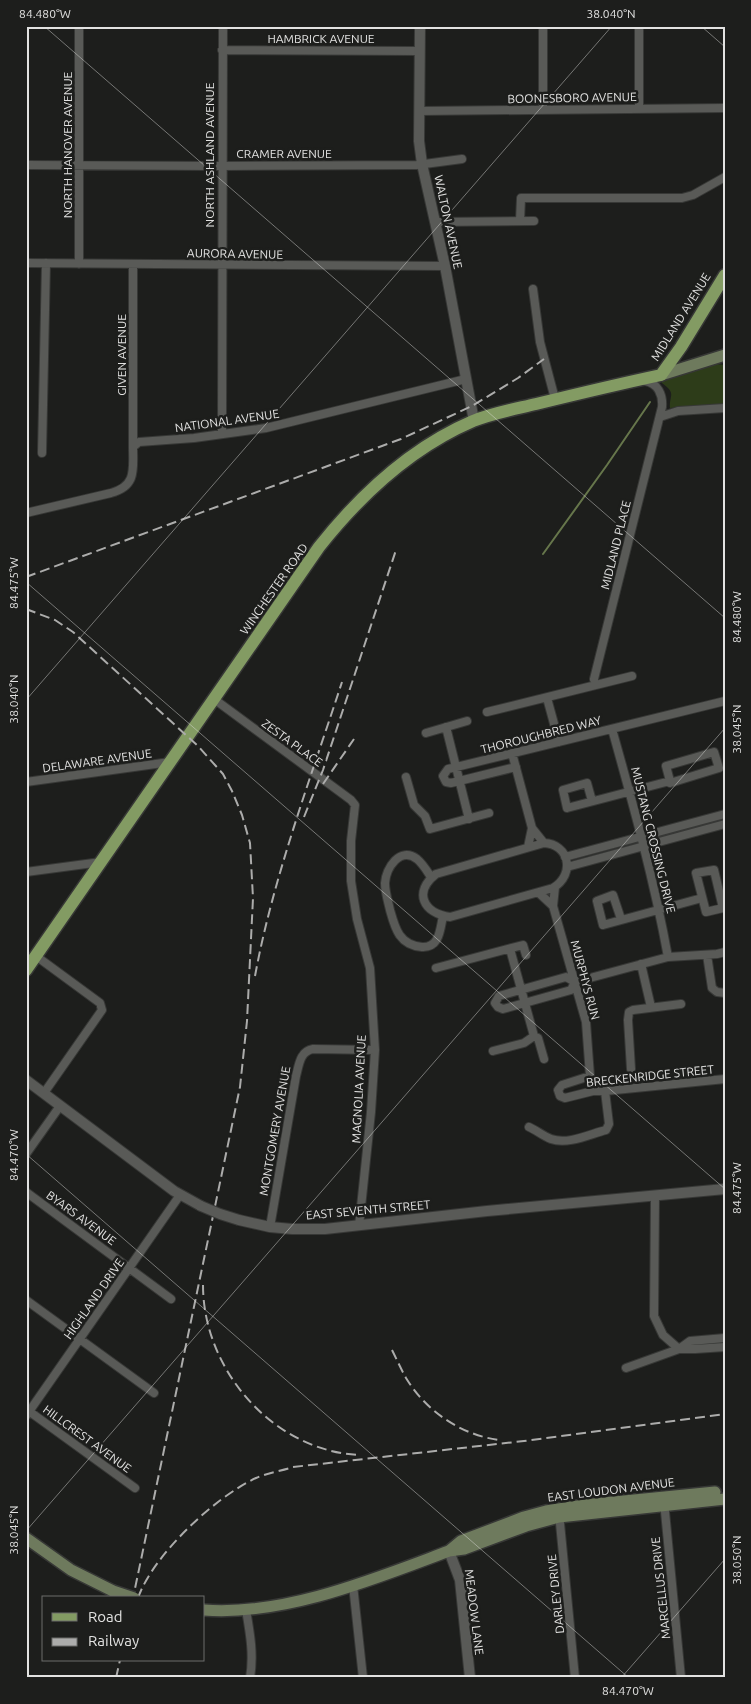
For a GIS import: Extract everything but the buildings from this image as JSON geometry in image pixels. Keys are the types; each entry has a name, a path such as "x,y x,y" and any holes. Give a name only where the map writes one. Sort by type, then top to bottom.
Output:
{"main road":[{"name":"MIDLAND AVENUE","path":"661,375 681,347 725,274"},
{"path":"661,375 725,355"},
{"name":"WINCHESTER ROAD","path":"30,964 320,548 355,505 386,475 434,441 474,421 555,399 661,375"},
{"name":"EAST LOUDON AVENUE","path":"205,1610 246,1610 290,1602 353,1585 449,1551 464,1549 558,1513 664,1501 725,1491"},
{"name":"EAST LOUDON AVENUE","path":"664,1501 725,1499"},
{"path":"26,1538 72,1570 113,1591 128,1596"}],"street":[{"name":"NORTH HANOVER AVENUE","path":"79,26 78,166 80,264"},
{"name":"NORTH ASHLAND AVENUE","path":"222,26 222,434"},
{"name":"WALTON AVENUE","path":"420,26 419,141 422,164 474,421"},
{"path":"543,26 543,110"},
{"path":"639,26 639,108"},
{"name":"HAMBRICK AVENUE","path":"222,50 420,51"},
{"name":"BOONESBORO AVENUE","path":"419,111 725,108"},
{"name":"CRAMER AVENUE","path":"26,165 422,164 462,159"},
{"path":"520,221 521,198 682,198 693,195 725,177"},
{"path":"435,222 534,220"},
{"name":"AURORA AVENUE","path":"26,264 444,266"},
{"path":"42,453 46,264"},
{"name":"GIVEN AVENUE","path":"133,264 133,447"},
{"path":"533,289 540,342 555,399"},
{"name":"NATIONAL AVENUE","path":"133,447 142,442 222,434 288,424 466,379"},
{"name":"MIDLAND PLACE","path":"594,679 663,402 660,392 653,383 638,380"},
{"path":"660,417 678,411 725,408"},
{"path":"26,513 111,493 124,488 132,478 133,447"},
{"path":"487,712 632,676"},
{"path":"547,698 559,742"},
{"name":"ZESTA PLACE","path":"214,699 354,802 355,805"},
{"name":"THOROUGHBRED WAY","path":"456,768 725,701"},
{"path":"426,732 467,721"},
{"path":"446,727 469,819"},
{"name":"MUSTANG CROSSING DRIVE","path":"612,728 660,909 668,957"},
{"path":"592,801 670,781 670,783 719,768 714,752 666,766 670,781"},
{"path":"512,754 536,845"},
{"name":"DELAWARE AVENUE","path":"26,782 170,762"},
{"name":"THOROUGHBRED WAY","path":"460,781 516,767"},
{"path":"456,768 446,771 443,776 448,783 460,781"},
{"path":"406,777 414,805 425,816 430,829 489,814"},
{"name":"MAGNOLIA AVENUE","path":"355,805 351,841 351,881 355,911 370,968 375,1050 371,1112 359,1226"},
{"path":"565,857 725,814"},
{"path":"567,867 725,824"},
{"path":"532,828 536,845"},
{"path":"536,845 554,846 565,857 567,871 563,882 552,888 450,917 431,911 423,894 424,886 436,874 536,845"},
{"path":"431,877 422,863 416,858 408,856 394,860 389,867 386,877 386,891 395,930 400,937 409,943 427,947 434,944 439,938 443,916"},
{"path":"26,872 101,862"},
{"path":"714,870 723,908 706,912 702,898 696,873 714,870"},
{"name":"MURPHYS RUN","path":"552,888 553,906 586,1022 590,1076 593,1090"},
{"name":"MURPHYS RUN","path":"539,892 553,906"},
{"path":"621,920 702,898"},
{"path":"436,968 523,945 526,955"},
{"path":"510,949 534,1036 538,1038 544,1059"},
{"path":"575,982 571,990 503,1009 498,1008 495,1003 499,996 566,977 575,982 668,957 725,952"},
{"path":"707,955 712,988 717,992 725,993"},
{"path":"30,964 100,1004 101,1013 44,1093"},
{"path":"641,964 651,1007"},
{"path":"631,1068 628,1016 633,1010 681,1004"},
{"path":"493,1051 524,1042 534,1036"},
{"name":"MONTGOMERY AVENUE","path":"270,1227 296,1076 302,1056 307,1050 313,1049 375,1050"},
{"name":"BRECKENRIDGE STREET","path":"590,1076 562,1085 559,1094 565,1098 593,1090 605,1091 725,1079"},
{"name":"EAST SEVENTH STREET","path":"26,1080 180,1195 201,1206 239,1220 270,1227 308,1230 359,1226 487,1211 725,1189"},
{"path":"529,1126 550,1138 560,1140 569,1140 606,1130 609,1124 605,1091"},
{"path":"26,1154 60,1106"},
{"name":"BYARS AVENUE","path":"26,1192 171,1299"},
{"name":"HIGHLAND DRIVE","path":"27,1412 180,1195"},
{"path":"655,1196 654,1316 663,1335 679,1349 725,1347"},
{"path":"26,1300 154,1393"},
{"path":"626,1368 679,1349 690,1341 725,1338"},
{"name":"HILLCREST AVENUE","path":"27,1412 135,1488"},
{"name":"MARCELLUS DRIVE","path":"664,1501 681,1678"},
{"name":"DARLEY DRIVE","path":"558,1513 575,1678"},
{"name":"MEADOW LANE","path":"449,1551 460,1580 470,1678"},
{"path":"353,1585 362,1678"},
{"path":"246,1610 252,1649 250,1678"}],"green space":[{"path":"716,364 725,365 725,404 670,408 671,392 662,381"}],"waterway":[{"path":"543,554 650,402"}],"railway":[{"path":"26,577 401,439 472,406 518,378 544,359"},
{"path":"304,817 323,770 396,550"},
{"path":"26,609 55,620 73,632 198,746 223,774 242,815 250,843 253,898 247,1021 240,1087 133,1596"},
{"path":"255,976 282,865 342,682"},
{"path":"323,784 354,739"},
{"path":"203,1285 206,1316 215,1346 229,1374 248,1400 271,1421 298,1438 327,1450 358,1455"},
{"path":"392,1350 414,1390 434,1411 446,1420 471,1433 499,1440"},
{"path":"139,1596 157,1564 187,1529 222,1499 256,1478 265,1475 293,1467 524,1441 725,1414"},
{"path":"116,1678 120,1662"}]}
